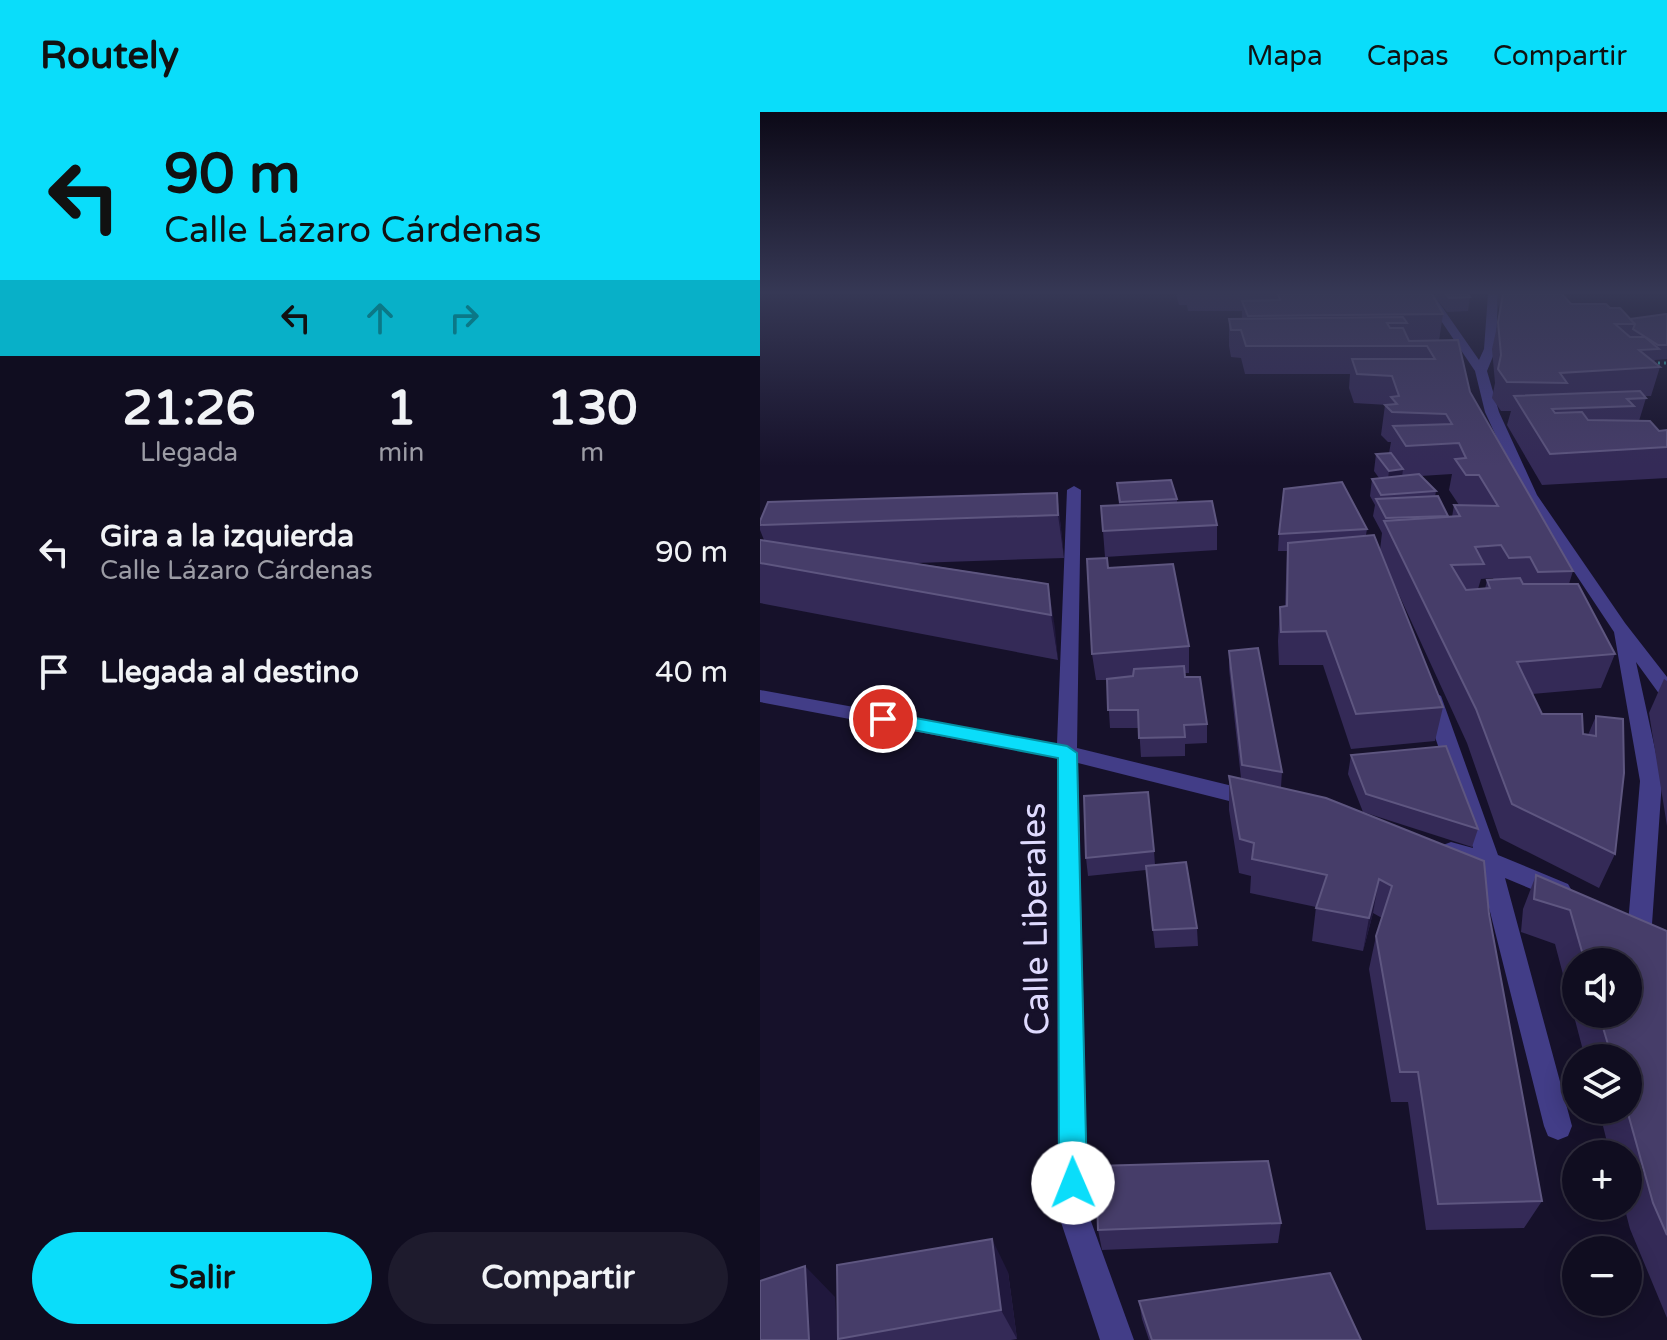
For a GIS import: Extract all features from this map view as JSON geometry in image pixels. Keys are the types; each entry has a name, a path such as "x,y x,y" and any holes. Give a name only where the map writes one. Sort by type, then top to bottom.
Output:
{"street":[{"path":"1469,351 1481,371 1492,412 1530,495 1619,627 1667,690"},
{"path":"1481,371 1489,351"},
{"name":"Calle Liberales","path":"1074,490 1067,753 1073,1213 1117,1340"},
{"path":"1619,627 1651,781 1640,924"},
{"path":"1426,681 1489,861 1558,1126"},
{"path":"760,696 1067,753 1275,805"},
{"path":"1428,845 1489,861 1585,901"},
{"path":"1612,913 1667,934"}],"path":[{"path":"1652,363 1667,363"}],"building":[{"path":"1430,351 1461,351 1470,392 1573,571 1538,572 1530,557 1509,558 1501,545 1475,547 1484,564 1451,565 1466,590 1490,588 1487,580 1520,578 1523,584 1578,584 1615,654 1517,662 1542,714 1582,714 1583,734 1596,736 1596,716 1623,719 1624,773 1615,854 1512,804 1476,709 1384,521 1460,516 1454,505 1498,506 1479,475 1466,475 1455,459 1466,458 1459,443 1406,446 1393,426 1452,424 1446,414 1392,412 1385,405 1397,404 1391,397 1399,396 1392,376 1357,374 1352,359 1435,359"},
{"path":"1501,351 1641,351 1660,367 1560,373 1567,383 1507,382 1498,369"},
{"path":"1640,391 1646,398 1627,399 1634,406 1552,409 1555,413 1582,412 1588,420 1650,421 1659,431 1667,430 1667,447 1550,454 1514,396"},
{"path":"1391,453 1403,469 1389,471 1376,454"},
{"path":"1419,474 1436,491 1381,495 1372,479"},
{"path":"1171,480 1177,499 1120,502 1117,483"},
{"path":"1342,482 1367,529 1279,534 1284,489"},
{"path":"1057,493 1058,515 760,525 768,502"},
{"path":"1438,496 1448,516 1386,518 1376,499"},
{"path":"1212,501 1217,525 1103,531 1101,506"},
{"path":"1374,535 1443,707 1356,714 1326,631 1281,632 1280,607 1287,606 1288,543"},
{"path":"760,540 1048,584 1051,615 760,563"},
{"path":"1107,558 1108,568 1173,564 1189,646 1092,654 1087,559"},
{"path":"1258,648 1282,772 1242,765 1229,651"},
{"path":"1184,666 1185,677 1200,677 1207,724 1184,725 1185,737 1139,738 1138,710 1108,710 1107,679 1133,676 1134,669"},
{"path":"1446,746 1478,829 1366,794 1351,755"},
{"path":"1229,776 1326,798 1484,861 1489,914 1542,1201 1438,1204 1418,1072 1400,1072 1376,936 1392,886 1379,879 1369,918 1316,908 1327,875 1252,859 1254,843 1240,839"},
{"path":"1148,792 1154,851 1086,858 1084,796"},
{"path":"1186,862 1197,928 1153,930 1146,866"},
{"path":"1536,875 1667,931 1667,1235 1653,1203 1642,1164 1642,1140 1635,1140 1631,1124 1642,1124 1642,1044 1608,1044 1603,1028 1642,1028 1642,948 1581,948 1570,910 1534,899"},
{"path":"1268,1161 1281,1223 1098,1230 1096,1166"},
{"path":"992,1239 1001,1310 838,1339 837,1265"},
{"path":"805,1266 809,1340 760,1340 760,1281"},
{"path":"1330,1273 1361,1340 1152,1340 1139,1301"}],"route":[{"path":"883,719 1067,753 1073,1183"}]}
